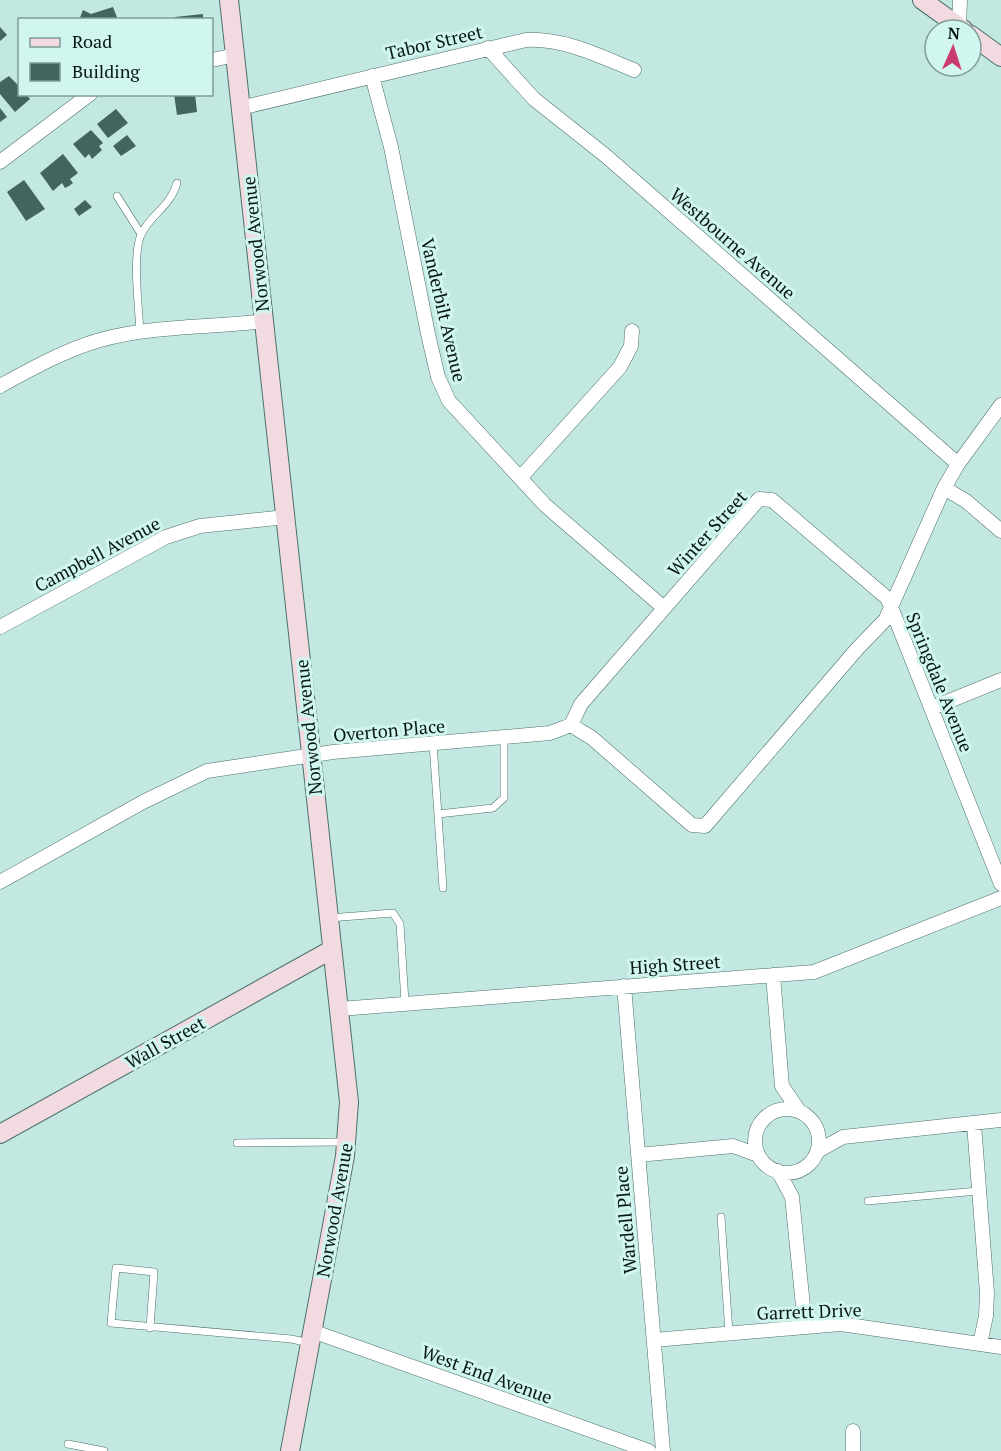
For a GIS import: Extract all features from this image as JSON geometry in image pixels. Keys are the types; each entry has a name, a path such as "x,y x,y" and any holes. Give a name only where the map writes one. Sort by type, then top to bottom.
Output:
{"street":[{"name":"Norwood Avenue","path":"229,0 312,756 331,950 350,1102 347,1142 290,1451"},
{"path":"922,0 948,18"},
{"path":"960,0 963,18"},
{"name":"Tabor Street","path":"240,108 526,40 553,41 583,49 634,70"},
{"path":"983,44 1001,57"},
{"name":"Westbourne Avenue","path":"488,48 534,99 615,164 958,464"},
{"path":"213,60 235,55"},
{"name":"Vanderbilt Avenue","path":"372,76 391,147 428,334 443,391 458,413 566,525 664,609"},
{"path":"0,162 87,96"},
{"path":"0,386 98,340 140,333 264,321"},
{"path":"521,477 620,367 631,346 632,331"},
{"name":"Springdale Avenue","path":"1001,405 958,464 944,488 891,607 1001,884"},
{"path":"944,488 966,501 1001,531"},
{"name":"Winter Street","path":"571,725 581,704 755,502 767,498 888,598 891,607"},
{"name":"Campbell Avenue","path":"0,627 166,537 200,526 286,517"},
{"path":"571,725 592,738 692,825 700,827 711,821 728,802 857,649 886,620 891,607"},
{"path":"932,708 1001,680"},
{"name":"Overton Place","path":"0,882 191,777 226,767 433,743 550,733 571,725"},
{"name":"High Street","path":"339,1008 814,972 1001,898"},
{"name":"Wall Street","path":"0,1134 331,950"},
{"path":"772,1112 782,1086 773,975"},
{"name":"Wardell Place","path":"624,986 663,1451"},
{"path":"782,1086 799,1111 816,1125 843,1137"},
{"path":"734,1146 757,1131 765,1117 772,1112 790,1109 799,1111"},
{"path":"818,1151 843,1137 1001,1120"},
{"path":"974,1124 987,1293 986,1316 980,1344"},
{"path":"638,1155 734,1146 758,1155 770,1168 795,1172 802,1169 818,1151 820,1142 816,1125"},
{"path":"757,1131 758,1155"},
{"path":"792,1197 802,1169"},
{"path":"778,1171 792,1197 805,1326"},
{"name":"Garrett Drive","path":"654,1340 805,1326 871,1327 1001,1347"},
{"name":"West End Avenue","path":"311,1337 649,1451"},
{"path":"852,1451 853,1431"}],"lane":[{"path":"140,333 137,250 141,234 173,198 177,183"},
{"path":"117,196 141,234"},
{"path":"438,814 493,808 504,798 504,737"},
{"path":"433,743 443,888"},
{"path":"328,918 393,913 400,924 405,1002"},
{"path":"237,1143 347,1142"},
{"path":"868,1201 978,1191"},
{"path":"721,1217 729,1333"},
{"path":"150,1328 154,1272 116,1268 111,1323 150,1328 311,1337"},
{"path":"68,1444 104,1451"}],"building":[{"path":"113,7 117,18 80,18 83,10 91,14"},
{"path":"203,14 203,18 175,17"},
{"path":"0,27 7,35 0,41"},
{"path":"9,76 18,85 18,96 28,96 30,99 15,112 0,94 0,82"},
{"path":"174,96 195,96 197,112 177,115"},
{"path":"0,108 7,117 0,122"},
{"path":"116,109 128,123 108,138 97,124"},
{"path":"91,130 103,143 99,146 102,150 92,159 89,154 85,158 73,144"},
{"path":"127,135 136,146 121,156 113,146"},
{"path":"63,154 78,173 70,179 73,183 69,186 65,188 62,183 53,191 40,173"},
{"path":"24,180 45,209 26,221 7,192"},
{"path":"85,200 92,207 79,216 74,209"}]}
